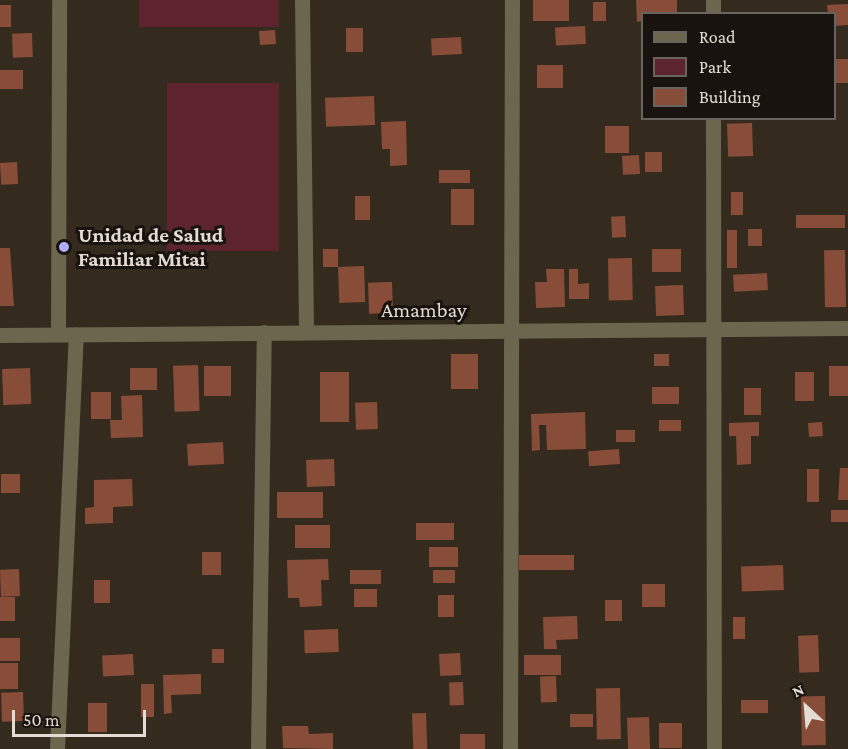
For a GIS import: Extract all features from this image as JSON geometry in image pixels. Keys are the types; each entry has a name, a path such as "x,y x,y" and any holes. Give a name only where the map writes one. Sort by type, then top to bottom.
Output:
{"street":[{"path":"58,334 59,0"},
{"path":"302,0 306,332"},
{"path":"510,749 508,330 512,0"},
{"path":"713,120 714,749"},
{"name":"Amambay","path":"0,335 848,328"},
{"path":"258,749 264,332"},
{"path":"57,749 76,334"}],"green space":[{"path":"139,0 279,0 279,27 139,27"},
{"path":"167,83 279,83 279,251 167,251"}],"building":[{"path":"533,0 569,0 569,21 533,21"},
{"path":"636,0 677,0 677,12 641,12 641,21 637,22"},
{"path":"593,2 606,2 606,21 593,21"},
{"path":"848,4 848,25 836,26 836,12 828,12 827,5"},
{"path":"0,5 11,5 11,27 0,27"},
{"path":"585,26 586,44 556,46 555,28"},
{"path":"346,28 363,28 363,52 346,52"},
{"path":"275,30 276,44 260,45 259,31"},
{"path":"32,33 33,57 13,58 12,34"},
{"path":"461,37 462,54 432,56 431,39"},
{"path":"836,59 848,59 848,83 836,83"},
{"path":"537,65 563,65 563,88 537,88"},
{"path":"0,70 23,70 23,89 0,89"},
{"path":"374,96 375,125 326,127 325,98"},
{"path":"406,121 407,165 390,166 390,149 382,149 381,122"},
{"path":"752,123 753,156 728,157 727,124"},
{"path":"605,126 629,126 629,153 605,153"},
{"path":"645,152 662,152 662,172 645,172"},
{"path":"639,155 640,174 623,175 622,156"},
{"path":"17,162 18,184 1,185 0,163"},
{"path":"439,170 470,170 470,183 439,183"},
{"path":"451,189 474,189 474,225 451,225"},
{"path":"731,192 743,192 743,215 731,215"},
{"path":"355,196 370,196 370,220 355,220"},
{"path":"796,215 845,215 845,228 796,228"},
{"path":"625,216 626,237 612,238 611,217"},
{"path":"748,229 762,229 762,246 748,246"},
{"path":"727,230 737,230 737,268 727,268"},
{"path":"0,248 10,248 14,306 0,306"},
{"path":"323,249 338,249 338,267 323,267"},
{"path":"652,249 681,249 681,272 652,272"},
{"path":"824,250 845,250 846,307 825,307"},
{"path":"608,258 632,258 633,300 609,300"},
{"path":"364,266 365,302 339,303 338,267"},
{"path":"546,269 564,269 565,307 536,308 535,282 547,282"},
{"path":"569,269 578,269 578,284 589,283 589,299 569,299"},
{"path":"767,273 768,290 734,292 733,275"},
{"path":"392,282 393,313 369,314 368,283"},
{"path":"683,285 684,315 656,316 655,286"},
{"path":"451,354 478,354 478,389 451,389"},
{"path":"654,354 669,354 669,366 654,366"},
{"path":"198,365 200,411 175,412 173,366"},
{"path":"204,366 231,366 231,396 204,396"},
{"path":"829,366 848,366 848,396 829,396"},
{"path":"30,368 31,404 3,405 2,369"},
{"path":"130,368 157,368 157,390 130,390"},
{"path":"320,372 349,372 349,422 320,422"},
{"path":"795,372 814,372 814,401 795,401"},
{"path":"652,387 679,387 679,404 652,404"},
{"path":"744,388 761,388 761,415 744,415"},
{"path":"91,392 111,392 111,419 91,419"},
{"path":"142,395 143,437 111,438 110,420 122,420 121,396"},
{"path":"377,402 378,429 356,430 355,403"},
{"path":"585,412 586,449 547,450 546,425 539,425 540,450 532,451 531,414"},
{"path":"659,420 681,420 681,431 659,431"},
{"path":"759,422 759,436 751,436 751,464 737,465 736,436 729,436 729,423"},
{"path":"822,422 823,436 809,437 808,423"},
{"path":"616,430 635,430 635,442 616,442"},
{"path":"223,442 224,464 188,466 187,444"},
{"path":"619,449 620,464 589,466 588,451"},
{"path":"334,459 335,486 307,487 306,460"},
{"path":"840,468 848,468 848,500 838,500"},
{"path":"807,469 819,469 819,502 807,502"},
{"path":"1,474 20,474 20,493 1,493"},
{"path":"132,479 133,506 113,507 113,523 85,524 85,508 94,507 94,480"},
{"path":"277,492 323,492 323,518 277,518"},
{"path":"831,510 848,510 848,522 831,522"},
{"path":"416,523 454,523 454,540 416,540"},
{"path":"295,525 330,525 330,548 295,548"},
{"path":"429,547 458,547 458,567 429,567"},
{"path":"202,552 221,552 221,575 202,575"},
{"path":"519,555 574,555 574,570 519,570"},
{"path":"328,559 329,580 321,580 322,606 300,607 299,598 288,598 287,560"},
{"path":"783,565 784,590 742,591 741,566"},
{"path":"19,569 20,596 1,597 0,570"},
{"path":"350,570 381,570 381,584 350,584"},
{"path":"433,570 455,570 455,583 433,583"},
{"path":"94,580 110,580 110,603 94,603"},
{"path":"642,584 665,584 665,607 642,607"},
{"path":"354,589 377,589 377,607 354,607"},
{"path":"438,595 454,595 454,617 438,617"},
{"path":"0,597 15,597 15,621 0,621"},
{"path":"605,600 622,600 622,621 605,621"},
{"path":"577,616 578,639 556,640 557,649 544,649 543,617"},
{"path":"733,617 745,617 745,639 733,639"},
{"path":"338,629 339,652 305,653 304,630"},
{"path":"818,635 819,672 799,673 798,636"},
{"path":"0,638 20,638 20,661 0,661"},
{"path":"212,649 224,649 224,663 212,663"},
{"path":"460,653 461,675 440,676 439,654"},
{"path":"133,654 134,675 103,677 102,656"},
{"path":"524,655 561,655 561,675 524,675"},
{"path":"0,663 18,663 18,689 0,689"},
{"path":"201,674 201,694 171,695 172,713 164,714 163,675"},
{"path":"556,676 557,702 541,703 540,677"},
{"path":"449,682 463,682 464,705 450,705"},
{"path":"141,684 154,684 154,717 141,717"},
{"path":"596,688 620,688 621,739 597,739"},
{"path":"23,692 24,721 2,722 1,693"},
{"path":"801,696 825,696 826,745 802,745"},
{"path":"741,700 768,700 768,713 741,713"},
{"path":"88,703 107,703 107,732 88,732"},
{"path":"412,713 426,713 427,749 413,749"},
{"path":"570,714 593,714 593,727 570,727"},
{"path":"649,717 650,749 628,749 627,718"},
{"path":"659,723 682,723 682,748 659,748"},
{"path":"282,726 308,726 309,734 333,733 333,749 283,748"},
{"path":"460,734 485,734 485,749 460,749"}],"place":[{"name":"Unidad de Salud Familiar Mitai","path":"64,247"}]}
